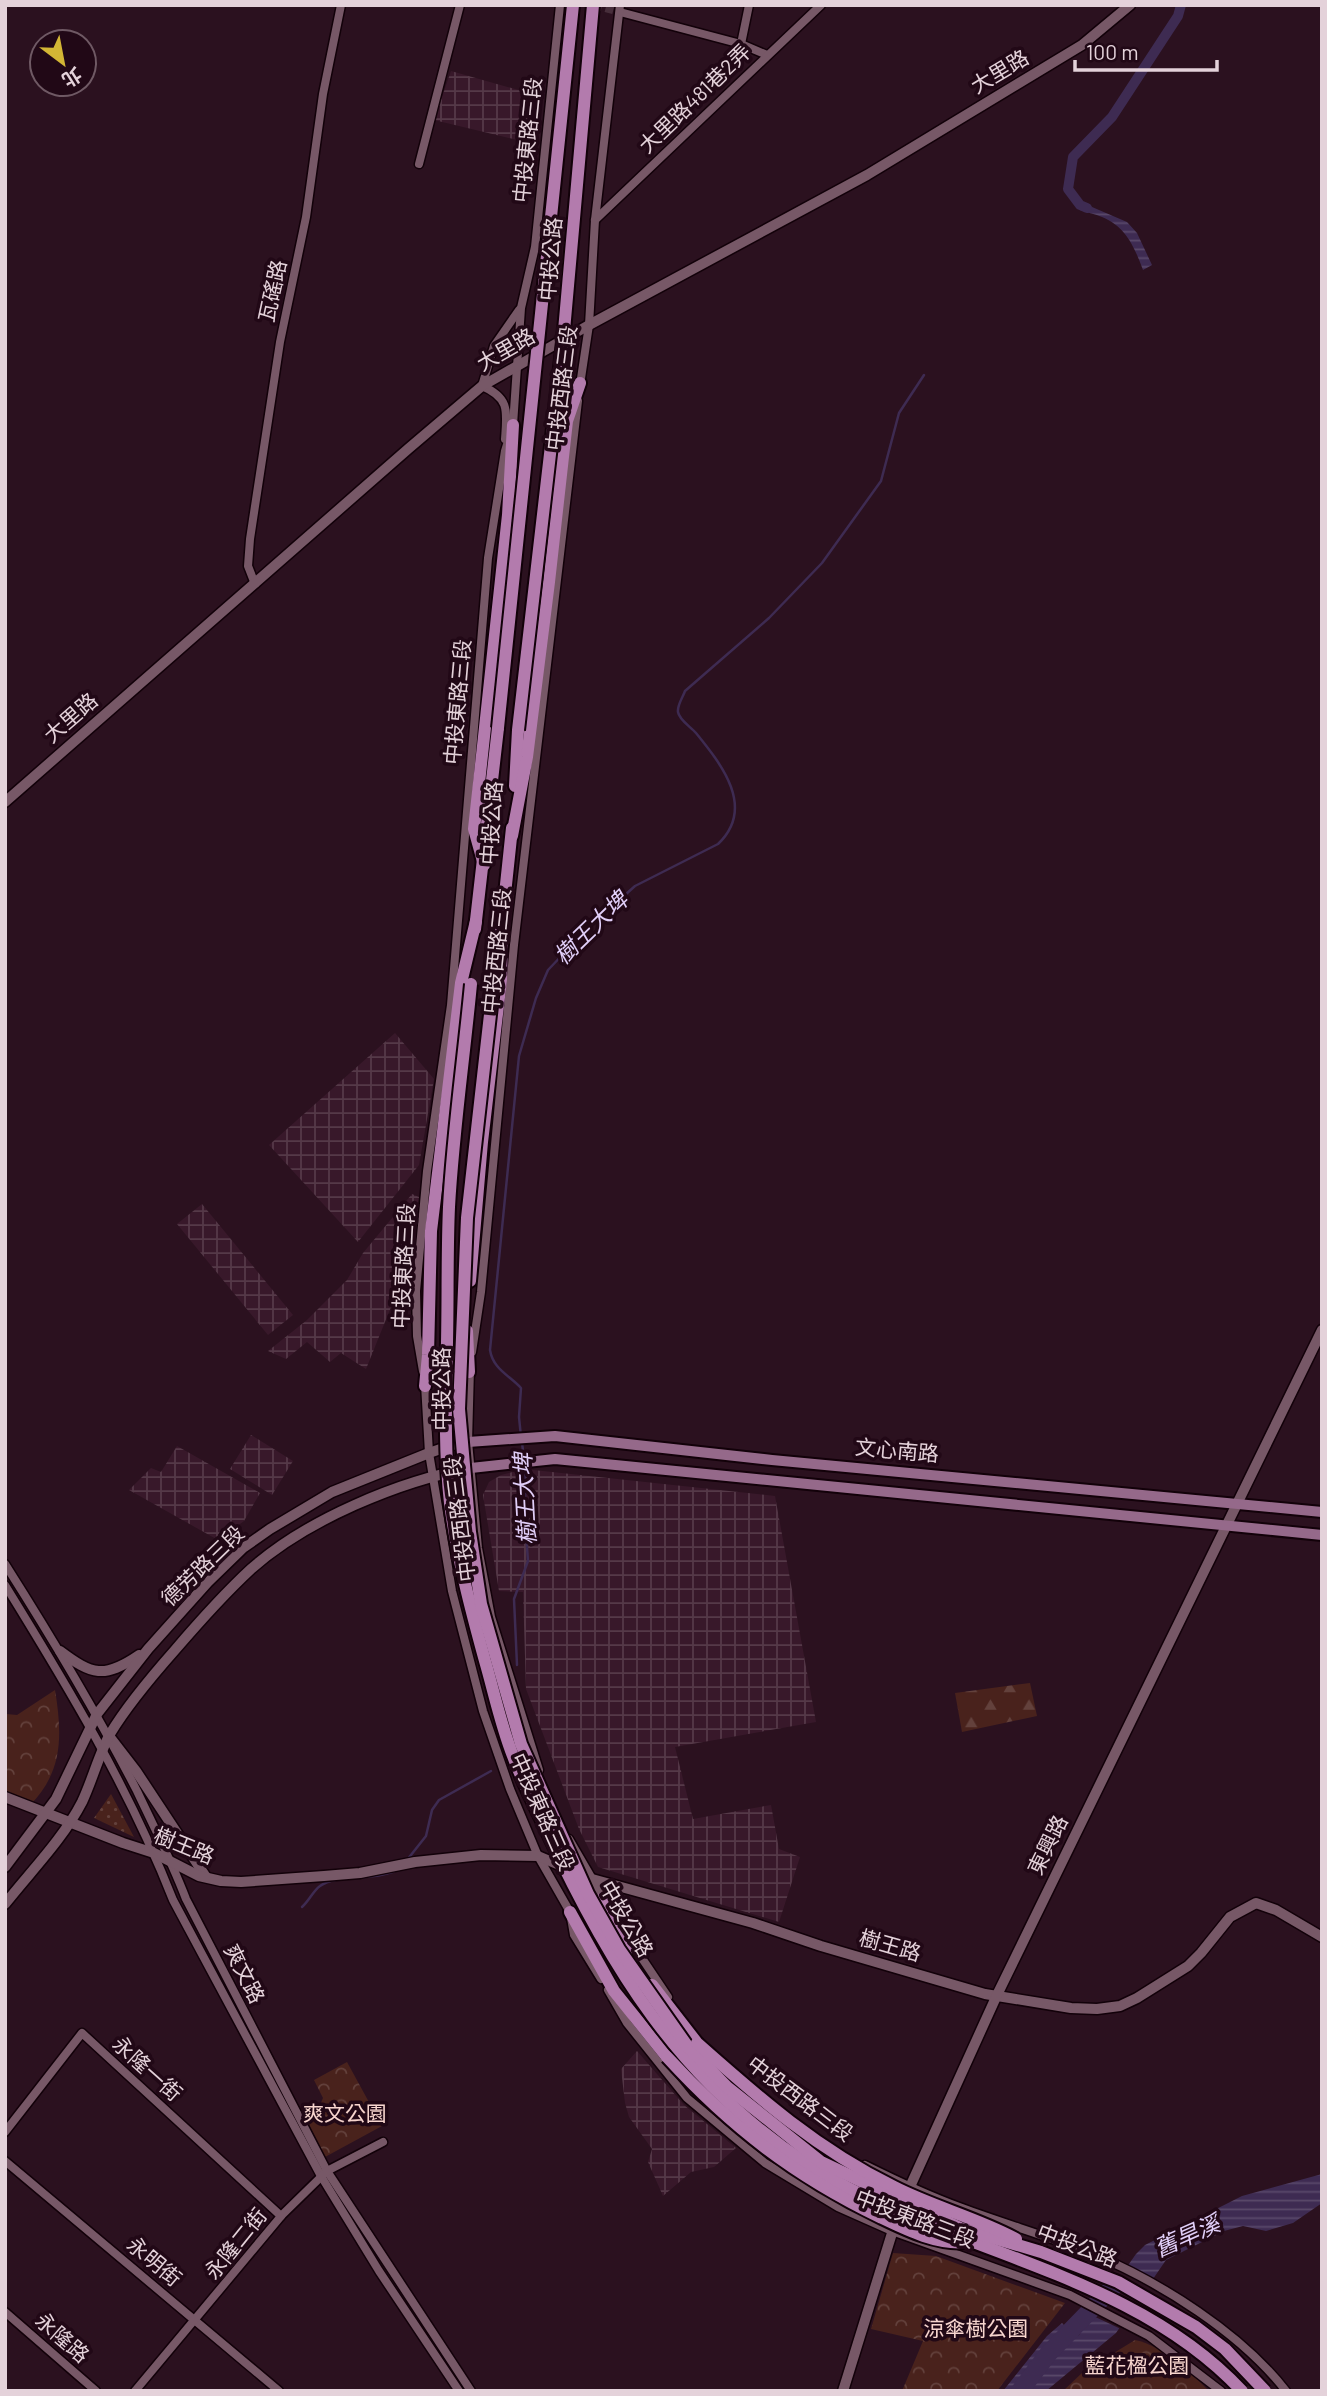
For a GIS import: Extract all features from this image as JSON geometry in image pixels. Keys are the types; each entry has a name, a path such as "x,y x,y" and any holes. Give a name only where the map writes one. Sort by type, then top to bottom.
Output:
{"main road":[{"name":"中投公路","path":"573,5 476,921 449,1206 446,1400 450,1503 468,1601 511,1753 578,1897 639,2002 676,2048 717,2091 787,2150 856,2192 1087,2288 1135,2312 1214,2362 1242,2391"},
{"name":"中投公路","path":"593,5 563,342 518,730 512,836 467,1218 459,1409 470,1532 481,1604 521,1744 588,1894 619,1949 688,2047 727,2087 821,2162 960,2228 1041,2252 1118,2282 1196,2328 1224,2348 1265,2391"},
{"path":"512,836 527,758 567,421 580,383"},
{"path":"484,865 474,829 508,515 513,425"},
{"path":"425,1385 431,1231 461,983 476,921"},
{"path":"469,1372 467,1316 500,980 502,926"},
{"name":"文心南路","path":"468,1442 555,1436 772,1460 1322,1512"},
{"name":"文心南路","path":"471,1468 555,1459 1322,1535"},
{"path":"603,1898 624,1945 674,2016 697,2043 768,2106 827,2150 895,2188 995,2228 1041,2252"},
{"path":"570,1912 614,1991 667,2057 747,2135 848,2202 943,2242 972,2241"}],"street":[{"name":"瓦磘路","path":"256,584 248,566 250,539 280,342 306,217 323,94 341,5"},
{"path":"419,164 460,5"},
{"name":"中投東路三段","path":"560,5 535,247 521,308 513,425 505,452 488,558 451,1005 427,1171 416,1291 417,1336 425,1385 432,1476 452,1591 483,1710 538,1856 570,1912 575,1936 627,2024 687,2098 765,2163 838,2207 891,2231 1057,2290 1149,2336 1222,2391"},
{"path":"741,44 749,5"},
{"name":"大里路481巷2弄","path":"595,220 821,5"},
{"name":"大里路","path":"5,802 482,386 867,175 1082,46 1130,5"},
{"path":"620,8 741,44 767,55"},
{"name":"中投西路三段","path":"620,8 595,220 589,325 514,945 481,1292 469,1372 468,1442 478,1548 491,1617 531,1750 568,1837 603,1898 682,2018 749,2088 834,2149 909,2187 1094,2255 1185,2304 1209,2318 1245,2347 1286,2391"},
{"path":"505,452 507,417 504,400 496,392 482,386 494,346 521,308"},
{"name":"東興路","path":"843,2391 891,2231 909,2187 997,1995 1322,1330"},
{"name":"德芳路三段","path":"5,1867 47,1814 97,1714 148,1649 208,1582 243,1548 332,1492 429,1453 468,1442"},
{"name":"德芳路三段","path":"5,1904 69,1823 82,1802 109,1736 155,1674 252,1568 279,1547 360,1503 432,1476 471,1468"},
{"name":"爽文路","path":"5,1564 109,1736 173,1863 186,1899 324,2173 471,2391"},
{"name":"爽文路","path":"5,1585 91,1726 154,1853 173,1900 379,2271 459,2391"},
{"path":"60,1651 91,1671 124,1666 148,1649"},
{"path":"109,1736 136,1771 206,1877"},
{"path":"500,1760 502,1747 514,1739 524,1741 531,1750"},
{"name":"樹王路","path":"5,1797 154,1853 206,1877 241,1882 360,1873 398,1864 481,1855 538,1856 592,1879 753,1923 985,1994 1071,2008 1120,2006 1188,1966 1230,1917 1256,1903 1276,1910 1322,1937"},
{"name":"永隆一街","path":"5,2132 82,2033 281,2216"},
{"name":"永隆二街","path":"135,2391 281,2216 324,2173 383,2142"},
{"name":"永明街","path":"5,2161 279,2391"},
{"name":"永隆路","path":"5,2312 96,2391"}],"shaded area":[{"path":"451,71 529,93 526,142 434,120"},
{"path":"395,1033 434,1079 419,1165 358,1242 269,1145"},
{"path":"412,1194 419,1197 412,1255 366,1369 341,1353 330,1362 307,1342 286,1359 268,1351 307,1320 347,1280 363,1253"},
{"path":"202,1204 293,1315 268,1335 177,1224"},
{"path":"251,1435 293,1461 272,1495 230,1469"},
{"path":"177,1446 260,1493 244,1521 218,1540 129,1490 151,1468 161,1472"},
{"path":"524,1469 775,1496 816,1722 675,1747 693,1819 771,1805 779,1849 800,1857 779,1922 598,1867 579,1829 526,1689 523,1592 499,1591 483,1495 489,1482 501,1475"},
{"path":"637,2051 684,2105 736,2148 714,2167 691,2172 663,2196 648,2162 652,2149 629,2117 625,2103 621,2069"}],"green space":[{"path":"1030,1683 1037,1716 962,1732 955,1693"},
{"path":"55,1690 59,1736 55,1765 41,1792 30,1805 5,1794 6,1714 17,1715"},
{"path":"111,1794 134,1837 94,1818"},
{"name":"爽文公園","path":"347,2062 382,2126 325,2157 306,2118 320,2105 323,2098 314,2080"},
{"name":"涼傘樹公園","path":"893,2253 936,2256 1065,2303 997,2391 902,2391 923,2341 871,2329"},
{"name":"藍花楹公園","path":"1135,2340 1165,2354 1209,2391 1063,2391 1083,2372"}],"water":[{"path":"1078,201 1127,222 1137,233 1152,265 1143,270 1123,232 1110,221 1080,210"},
{"name":"舊旱溪","path":"1322,2174 1322,2203 1293,2223 1266,2231 1243,2226 1224,2231 1166,2260 1116,2333 1046,2391 1003,2391 1047,2336 1062,2323 1065,2326 1060,2332 1067,2342 1079,2335 1145,2245 1242,2196"}],"pier":[{"path":"1122,2267 1154,2284 1123,2330 1089,2314"}],"waterway":[{"name":"樹王大埤","path":"1087,208 1080,205 1068,189 1073,157 1112,117 1178,16 1181,5"},
{"name":"樹王大埤","path":"521,1437 521,1388 498,1367 490,1350 519,1056 536,998 548,970 587,929 635,886 718,844 729,830 735,801 731,787 716,759 679,715 680,701 685,691 769,618 822,563 881,481 899,413 924,375"},
{"name":"樹王大埤","path":"522,1443 524,1458"},
{"name":"樹王大埤","path":"517,1665 514,1599 528,1561 525,1464"},
{"name":"樹王大埤","path":"407,1860 426,1836 432,1810 439,1800 491,1771"},
{"name":"樹王大埤","path":"302,1907 318,1888 327,1882 381,1875 401,1868"},
{"name":"舊旱溪","path":"1020,2391 1048,2354 1116,2284"}],"tunnel":[{"path":"594,5 620,12"}]}
